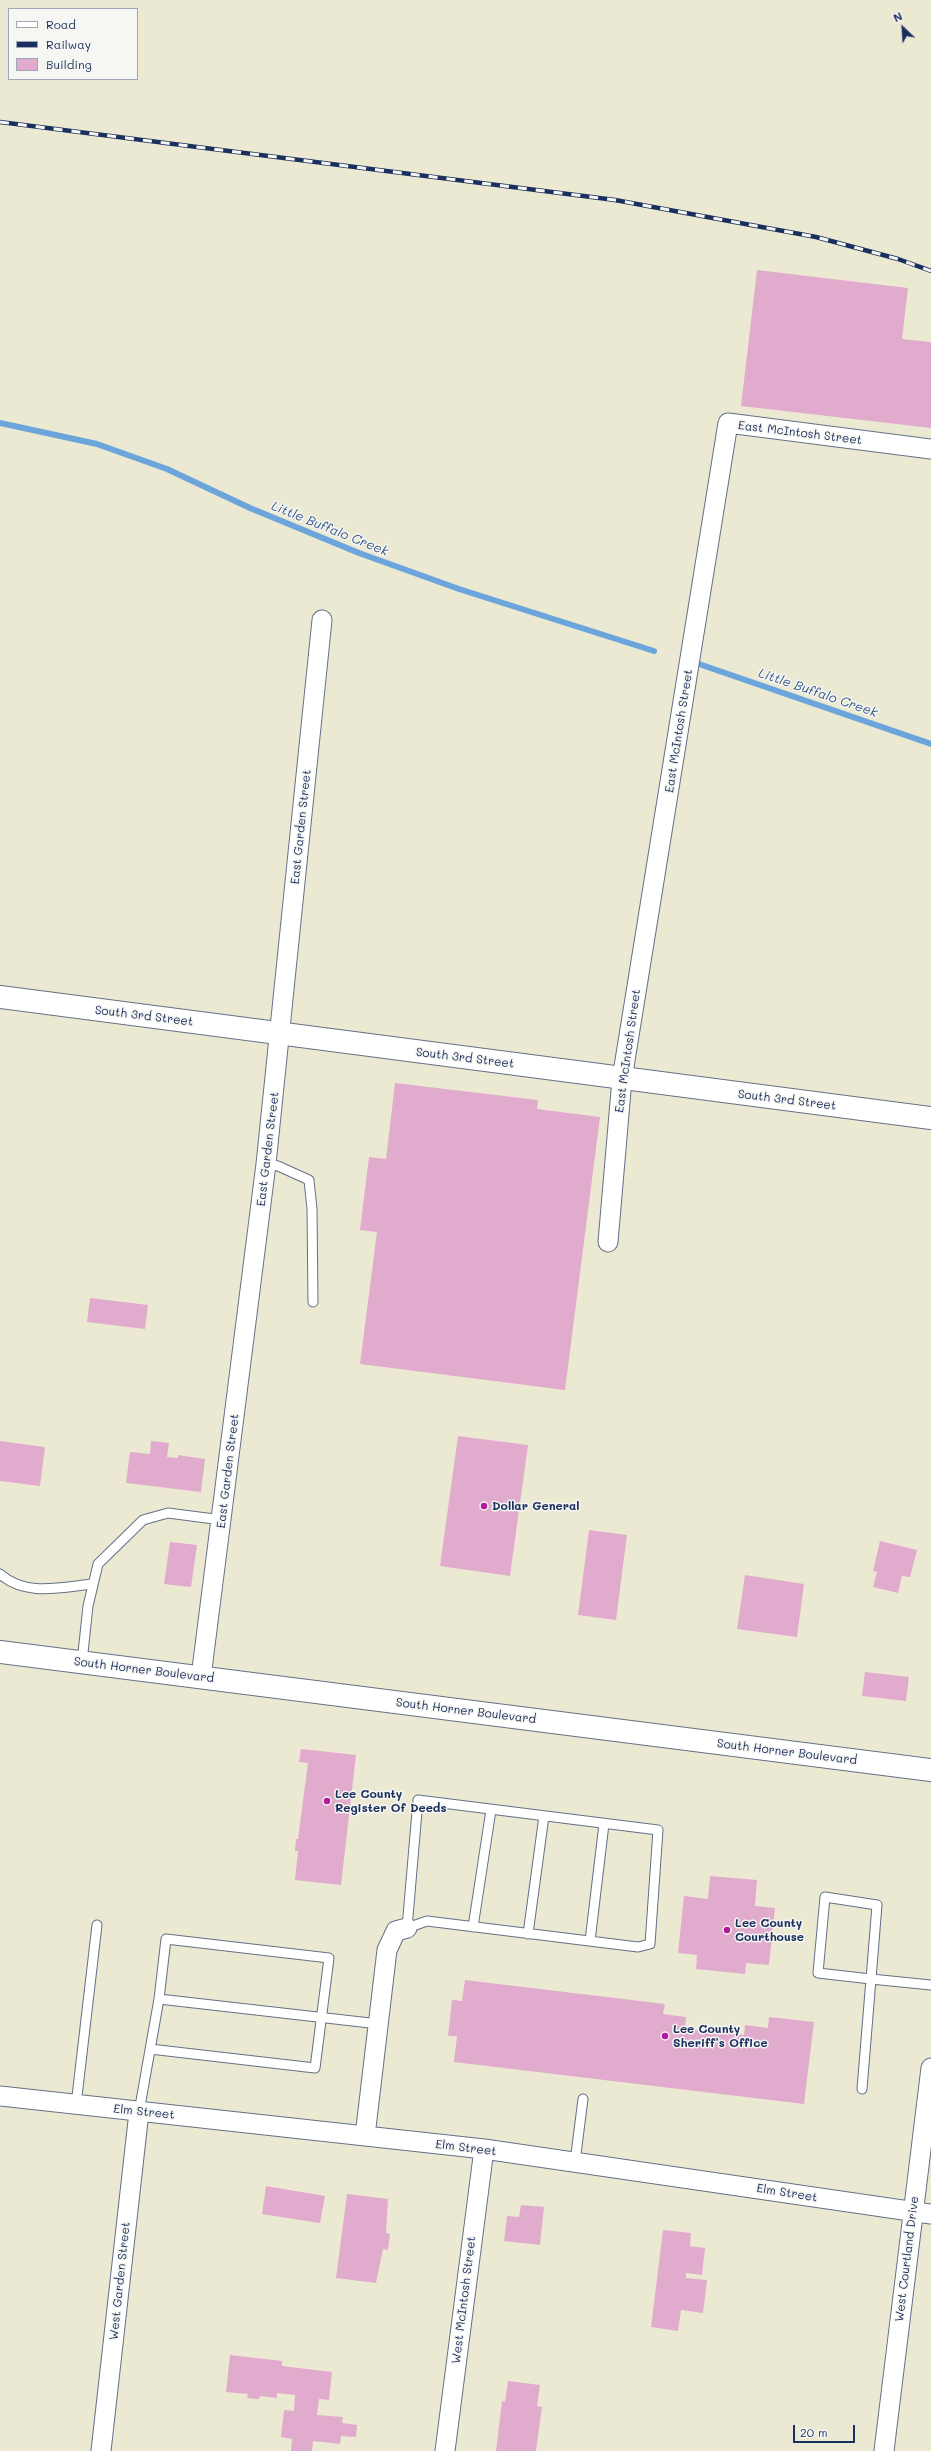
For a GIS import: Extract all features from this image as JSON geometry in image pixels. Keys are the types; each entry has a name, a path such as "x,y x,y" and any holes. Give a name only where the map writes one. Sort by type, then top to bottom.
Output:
{"main road":[{"name":"South 3rd Street","path":"0,998 931,1118"},
{"name":"South Horner Boulevard","path":"0,1652 931,1770"}],"street":[{"name":"East McIntosh Street","path":"608,1242 622,1079 728,423 931,449"},
{"name":"East Garden Street","path":"201,1677 222,1520 281,1034 322,620"},
{"path":"365,2136 387,1950 396,1931 407,1928"},
{"name":"West Courtland Drive","path":"884,2451 912,2211 926,2153 931,2068"},
{"name":"Elm Street","path":"0,2096 484,2150 931,2214"},
{"name":"West Garden Street","path":"101,2451 139,2112"},
{"name":"West McIntosh Street","path":"445,2451 484,2150"}],"lane":[{"path":"266,1164 278,1166 310,1180 312,1209 313,1302"},
{"path":"82,1662 88,1606 98,1564 143,1520 168,1513 222,1520"},
{"path":"0,1574 13,1584 35,1590 93,1584"},
{"path":"418,1800 544,1816 658,1830 650,1944 638,1947 427,1921 407,1928 418,1800"},
{"path":"473,1927 491,1810"},
{"path":"528,1934 544,1816"},
{"path":"590,1941 604,1824"},
{"path":"862,2089 871,1979 877,1905 825,1897 818,1973 871,1979 931,1985"},
{"path":"76,2104 96,1925"},
{"path":"139,2112 150,2049 159,1999 166,1939 329,1958 315,2068 150,2049"},
{"path":"159,1999 378,2024"},
{"path":"575,2162 583,2099"}],"building":[{"path":"757,270 908,288 902,339 931,342 931,428 741,406"},
{"path":"395,1083 538,1100 537,1109 600,1117 565,1390 360,1364 377,1232 360,1230 369,1157 386,1159"},
{"path":"90,1298 148,1305 145,1329 87,1322"},
{"name":"Dollar General","path":"458,1436 528,1445 510,1576 440,1566"},
{"path":"0,1441 45,1447 40,1486 0,1481"},
{"path":"151,1441 169,1443 167,1457 178,1458 178,1455 205,1459 201,1492 126,1483 130,1452 150,1454"},
{"path":"589,1530 627,1535 616,1620 578,1615"},
{"path":"880,1541 917,1550 910,1577 902,1576 898,1593 873,1587 877,1572 873,1571"},
{"path":"170,1542 197,1545 191,1587 164,1584"},
{"path":"745,1575 804,1584 797,1637 737,1629"},
{"path":"865,1672 909,1677 906,1701 862,1696"},
{"name":"Lee County Register Of Deeds","path":"301,1749 356,1755 341,1885 295,1880 298,1851 295,1851 296,1839 298,1839 308,1763 299,1762"},
{"name":"Lee County Courthouse","path":"710,1876 757,1880 755,1906 775,1908 769,1965 746,1963 745,1974 696,1969 697,1955 678,1953 684,1896 708,1899"},
{"path":"465,1980 665,2004 663,2014 686,2017 685,2029 744,2035 745,2025 768,2028 769,2017 814,2022 804,2104 454,2062 457,2036 448,2036 452,2000 462,2001"},
{"path":"266,2186 325,2196 320,2223 262,2214"},
{"path":"347,2194 388,2199 386,2233 390,2234 388,2250 383,2249 376,2283 336,2278"},
{"path":"521,2205 544,2207 540,2245 504,2241 507,2216 519,2217"},
{"path":"663,2230 691,2233 690,2246 705,2248 702,2275 686,2273 686,2278 707,2280 703,2313 681,2310 678,2331 651,2327"},
{"path":"230,2355 282,2361 282,2366 332,2372 329,2400 319,2399 317,2415 343,2417 342,2423 357,2425 356,2437 341,2436 340,2444 313,2441 312,2451 291,2451 292,2439 281,2437 284,2410 294,2411 295,2395 277,2393 277,2398 260,2396 259,2399 247,2398 248,2394 226,2392"},
{"path":"508,2381 540,2385 537,2406 542,2407 536,2451 496,2451 502,2401 505,2402"}],"waterway":[{"name":"Little Buffalo Creek","path":"0,423 97,444 167,469 250,508 359,553 459,589 654,651"},
{"name":"Little Buffalo Creek","path":"699,664 931,744"}],"railway":[{"path":"0,122 615,200 816,237 898,259 931,271"}],"place":[{"name":"Dollar General","path":"484,1506"},
{"name":"Lee County Register Of Deeds","path":"327,1801"},
{"name":"Lee County Courthouse","path":"727,1930"},
{"name":"Lee County Sheriff’s Office","path":"665,2036"}]}
